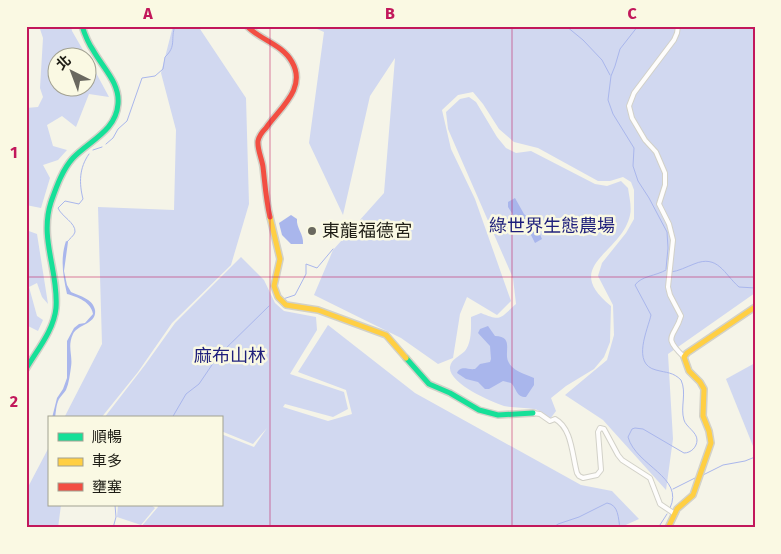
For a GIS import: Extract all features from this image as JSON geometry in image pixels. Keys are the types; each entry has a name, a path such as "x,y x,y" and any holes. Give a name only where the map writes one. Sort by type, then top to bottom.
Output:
{"street":[{"path":"26,369 51,323 56,308 45,233 51,204 69,163 107,130 115,119 117,111 118,101 114,81 89,45 82,26"},
{"path":"247,26 258,37 287,55 294,66 296,79 296,87 289,100 265,128 258,140 263,167 265,196 280,259 274,286 278,297 286,305 318,310 386,335 431,386 446,390 484,412 497,416 523,412 540,414 550,421 554,419 564,425 568,434 578,476 583,478 597,475 601,470 598,430 604,429 622,460 650,478 660,504 675,514"},
{"path":"668,528 677,509 693,495 711,443 709,431 702,416 704,389 700,382 688,371 684,357 670,339 681,316 668,287 673,240 672,232 659,204 665,185 665,173 656,152 645,140 632,118 629,106 634,93 674,40 678,26"},
{"path":"684,357 687,353 755,307"}],"green space":[{"path":"39,26 71,26 82,48 48,48 48,98 87,98 76,127 62,116 47,125 53,146 67,150 58,160 43,165 50,178 41,208 26,205 26,108 38,107 43,97 40,88 43,38"},
{"path":"173,26 198,26 246,98 249,204 231,265 172,323 138,372 103,416 65,416 102,344 98,207 174,210 176,130 161,73"},
{"path":"310,26 755,26 755,293 668,354 673,439 666,490 603,420 565,395 607,360 614,335 613,305 598,276 602,263 626,233 634,219 634,190 631,182 623,177 610,181 598,181 538,148 514,142 499,129 473,92 458,95 442,110 451,149 475,199 511,301 497,315 467,297 460,314 453,358 438,364 401,338 314,295 333,250 384,193 395,58 370,96 343,215 309,143 324,32"},
{"path":"98,77 109,97 98,95"},
{"name":"綠世界生態農場","path":"469,97 476,102 497,137 506,148 516,153 531,151 595,184 607,186 621,181 628,188 631,212 625,228 592,269 591,280 597,292 611,306 610,342 604,357 594,369 566,386 551,398 556,411 550,419 530,408 504,406 490,400 471,391 451,373 450,367 452,362 465,351 469,343 471,317 481,313 497,318 516,304 513,278 448,129 446,112 460,99"},
{"path":"26,230 37,234 48,304 42,297 37,283 29,287 37,316 43,320 38,331 26,325"},
{"name":"麻布山林","path":"241,257 264,280 275,303 284,311 316,317 317,330 290,374 344,392 348,409 333,417 285,404 283,407 328,421 352,414 346,390 298,372 328,325 415,393 581,485 612,491 639,519 619,528 140,528 158,506 222,506 222,434 254,447 267,428 253,444 222,431 222,416 106,416 175,323"},
{"path":"755,363 755,451 726,379"},
{"path":"48,449 48,506 61,506 58,528 26,528 28,487"},
{"path":"118,506 152,506 155,508 141,525 117,517"}],"water":[{"path":"515,198 524,214 536,225 542,239 535,243 530,233 517,221 508,207 508,202"},
{"path":"291,215 297,219 303,244 291,244 282,235 279,223"},
{"path":"66,241 68,242 64,271 67,285 71,292 86,298 92,303 95,315 73,334 70,343 71,363 68,384 58,401 55,416 52,416 57,398 67,378 67,341 74,328 79,324 85,323 93,314 87,303 80,298 67,294 63,274"},
{"path":"488,326 495,336 501,337 506,342 507,357 512,367 534,378 534,385 526,397 520,396 511,383 503,381 489,389 485,389 478,382 466,379 457,373 462,368 475,369 480,364 490,362 490,346 478,333 480,329"}],"waterway":[{"path":"106,144 127,121 142,78 155,76 163,69 165,57 172,46 175,26"},
{"path":"566,26 602,60 610,75"},
{"path":"638,26 620,49 611,76 608,100 613,114 634,148 633,166 638,181 667,232 666,269"},
{"path":"93,150 102,147"},
{"path":"67,242 75,232 75,229 58,208 65,201 79,204 83,199 81,176 83,165 89,154"},
{"path":"283,299 295,295 306,274 306,264 317,268 333,249"},
{"path":"671,272 702,262 715,263 739,287 755,288"},
{"path":"666,270 645,278 635,285 651,315 643,346 644,361 648,366 672,374 681,380 683,385 684,420 697,437 697,443 691,451 684,453 643,429 632,429 628,437 640,456 658,472 671,488 673,497 670,508"},
{"path":"173,416 186,394 199,384 218,356 269,306"},
{"path":"703,475 723,465 755,457"},
{"path":"673,489 697,477"},
{"path":"553,528 558,524 579,517 607,503 616,509 620,528"},
{"path":"113,528 116,517 115,506"},
{"path":"658,528 667,514"}],"traffic: fast":[{"path":"26,369 49,332 55,316 55,281 47,229 51,202 69,163 107,128 116,113 118,104 114,82 90,45 82,26"},
{"path":"406,358 429,384 450,393 479,410 498,415 533,413"}],"traffic: slow":[{"path":"270,217 280,259 274,286 278,297 286,305 318,310 386,335 406,358"},
{"path":"668,528 677,509 693,495 711,443 703,416 704,389 689,371 684,357 687,353 755,307"}],"traffic: jam":[{"path":"247,26 283,51 292,62 296,71 294,89 290,97 262,132 258,141 270,217"}],"place":[{"name":"東龍福德宮","path":"312,231"}]}
